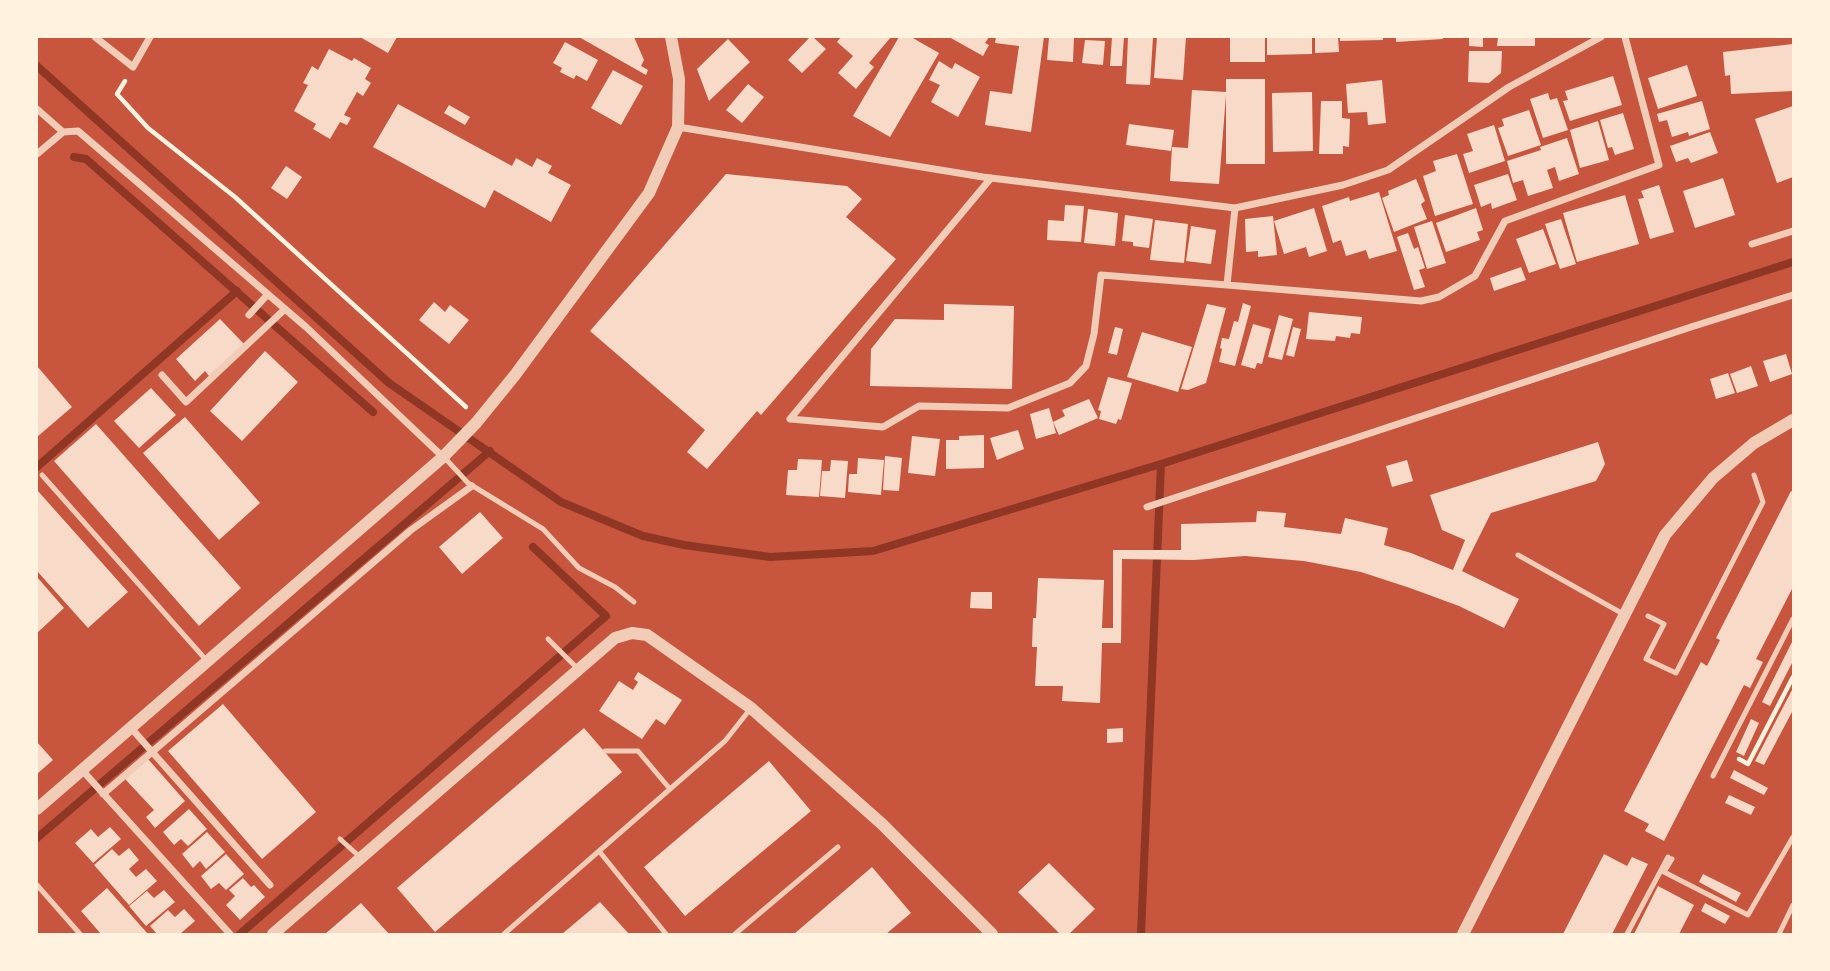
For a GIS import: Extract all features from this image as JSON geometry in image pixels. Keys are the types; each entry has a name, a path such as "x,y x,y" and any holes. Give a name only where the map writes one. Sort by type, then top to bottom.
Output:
{"street":[{"path":"94,37 133,67 150,37"},
{"path":"37,809 448,452 478,421 533,353 649,192 678,127 679,79 671,37"},
{"path":"678,127 991,178 1236,208 1343,185 1388,170 1509,87 1601,37"},
{"path":"991,178 790,419 883,427 919,406 1008,408 1070,383 1086,366 1094,334 1101,275 1421,301 1438,297 1475,276 1505,221 1659,165 1625,37"},
{"path":"37,109 63,132"},
{"path":"37,154 63,132 78,131 448,452"},
{"path":"1227,285 1236,208"},
{"path":"1752,244 1793,231"},
{"path":"249,315 268,294"},
{"path":"1147,507 1793,295"},
{"path":"162,376 186,402 285,309"},
{"path":"1468,932 1665,535 1713,478 1754,443 1793,420"},
{"path":"103,794 150,750 411,530 470,485"},
{"path":"273,934 358,856 576,666 615,638 632,633 647,635 751,708 882,824 992,934"},
{"path":"131,728 270,885"},
{"path":"82,770 230,934"}],"lane":[{"path":"448,452 455,468 470,485 543,529 579,568 615,587 634,602"},
{"path":"42,475 207,661"},
{"path":"1648,616 1664,624 1646,659 1676,673 1763,502 1754,475"},
{"path":"1518,555 1625,615"},
{"path":"1713,776 1792,623"},
{"path":"548,639 576,666"},
{"path":"504,934 725,741 751,708"},
{"path":"605,751 638,751 670,789"},
{"path":"1627,934 1670,858 1664,872 1748,915 1793,837"},
{"path":"340,838 358,856"},
{"path":"735,934 838,846"},
{"path":"599,851 666,934"},
{"path":"37,886 80,934"},
{"path":"1779,934 1793,905"}],"path":[{"path":"133,67 117,94 148,128 235,197 478,421"},
{"path":"1726,752 1748,764 1793,677"}],"building":[{"path":"360,37 397,37 388,53"},
{"path":"579,37 634,37 644,60 641,66 648,70 646,75"},
{"path":"810,37 826,49 802,73 788,60"},
{"path":"841,37 891,37 869,63 874,67 856,89 838,73 853,56 837,42"},
{"path":"899,37 911,37 939,53 890,137 853,116"},
{"path":"949,37 989,37 985,43 989,45 983,56"},
{"path":"996,37 1044,37 1031,132 985,125 990,91 1012,94 1019,46 995,43"},
{"path":"1049,37 1074,37 1073,62 1047,60"},
{"path":"1112,37 1124,37 1122,66 1110,66"},
{"path":"1128,37 1153,37 1150,85 1126,84"},
{"path":"1157,37 1186,37 1183,80 1154,78"},
{"path":"1230,37 1265,37 1265,62 1230,62"},
{"path":"1267,37 1312,37 1312,54 1267,55"},
{"path":"1315,37 1338,37 1339,52 1315,53"},
{"path":"1340,37 1383,37 1383,40 1340,41"},
{"path":"1396,37 1443,37 1443,39 1396,42"},
{"path":"1469,37 1483,37 1483,47 1469,46"},
{"path":"1498,37 1535,37 1535,46 1497,46"},
{"path":"728,39 750,62 709,101 697,69"},
{"path":"1085,40 1105,41 1103,65 1082,63"},
{"path":"565,42 598,60 587,81 576,75 574,79 560,72 562,68 553,63"},
{"path":"1793,44 1793,91 1731,94 1730,75 1725,76 1723,52"},
{"path":"329,49 352,61 354,58 371,68 365,79 371,83 363,96 357,92 344,115 351,118 347,125 340,122 330,139 313,129 316,124 294,111 308,85 303,83 312,66 318,70"},
{"path":"1469,51 1502,51 1501,73 1489,83 1468,82"},
{"path":"939,61 952,69 955,63 980,77 958,117 931,102 940,85 929,80"},
{"path":"1687,65 1697,96 1658,109 1648,78"},
{"path":"613,70 643,86 621,125 591,108"},
{"path":"1613,76 1622,105 1570,121 1563,101 1568,100 1565,91"},
{"path":"1226,79 1265,79 1265,164 1226,164 1226,95 1219,184 1170,181 1172,147 1188,148 1192,90 1226,92"},
{"path":"1382,80 1386,123 1368,125 1367,112 1348,113 1346,84"},
{"path":"748,84 764,97 742,123 726,110"},
{"path":"1312,92 1313,151 1273,152 1272,93"},
{"path":"1548,93 1550,100 1557,98 1568,130 1543,138 1530,99"},
{"path":"1321,101 1342,101 1342,118 1350,119 1349,147 1343,146 1343,154 1319,154"},
{"path":"1702,101 1710,129 1689,136 1688,132 1672,137 1667,120 1659,122 1657,114"},
{"path":"398,104 512,166 516,158 532,167 537,158 552,166 548,173 571,185 551,222 494,190 485,208 373,147"},
{"path":"449,105 470,117 465,125 444,113"},
{"path":"1793,106 1793,177 1777,183 1755,119"},
{"path":"1529,110 1541,145 1508,156 1498,128 1504,126 1502,119"},
{"path":"1623,113 1634,149 1615,155 1612,147 1608,148 1600,120"},
{"path":"1598,121 1609,160 1580,168 1570,130"},
{"path":"1129,124 1174,130 1171,151 1126,145"},
{"path":"1494,125 1505,161 1469,173 1463,154 1473,151 1467,134"},
{"path":"1710,132 1718,153 1691,163 1688,158 1676,162 1670,146"},
{"path":"1567,138 1579,174 1559,181 1555,167 1547,170 1553,188 1528,196 1523,180 1513,183 1507,161"},
{"path":"1457,154 1473,204 1435,216 1423,176 1436,171 1433,161"},
{"path":"286,166 302,177 287,199 271,188"},
{"path":"726,174 847,186 862,199 846,217 896,259 761,415 757,411 707,469 687,452 705,430 590,331"},
{"path":"1508,174 1517,200 1492,209 1491,203 1481,207 1474,185"},
{"path":"1723,178 1735,215 1695,228 1683,191"},
{"path":"1416,179 1425,201 1421,204 1427,219 1394,232 1382,198 1389,195 1388,191"},
{"path":"1659,185 1674,232 1650,239 1638,199 1644,198 1641,191"},
{"path":"1379,192 1397,251 1369,259 1366,250 1346,256 1341,240 1333,243 1322,206 1349,197 1350,201"},
{"path":"1625,195 1639,244 1577,262 1563,213"},
{"path":"1065,205 1084,206 1081,242 1047,240 1048,220 1064,221"},
{"path":"1314,208 1327,251 1309,257 1306,247 1284,254 1274,221"},
{"path":"1476,208 1483,230 1477,232 1480,240 1446,252 1436,223"},
{"path":"1088,209 1118,213 1115,246 1084,243"},
{"path":"1125,215 1153,219 1149,248 1122,241"},
{"path":"1273,216 1277,255 1258,257 1258,251 1246,252 1245,219"},
{"path":"1561,219 1576,264 1560,269 1545,224"},
{"path":"1155,220 1188,224 1184,263 1150,260"},
{"path":"1432,221 1446,263 1427,269 1414,227"},
{"path":"1191,226 1216,230 1211,264 1186,261"},
{"path":"1543,229 1556,264 1529,273 1516,239"},
{"path":"1408,233 1414,249 1418,247 1425,268 1419,270 1425,287 1414,290 1397,237"},
{"path":"1521,267 1526,280 1494,291 1490,278"},
{"path":"434,302 445,312 450,305 469,320 449,344 419,320"},
{"path":"1243,303 1251,306 1235,366 1219,362 1222,338 1229,339 1234,321 1238,322"},
{"path":"944,304 1014,306 1012,389 870,386 871,349 895,319 944,320"},
{"path":"1207,304 1226,308 1206,383 1188,390 1181,389"},
{"path":"1309,312 1362,317 1360,334 1351,333 1350,338 1336,336 1335,341 1306,339"},
{"path":"1279,315 1293,319 1282,360 1268,357"},
{"path":"220,319 244,344 209,376 205,371 195,381 176,359"},
{"path":"1253,324 1271,329 1262,364 1257,363 1255,369 1241,365"},
{"path":"1115,327 1123,329 1117,355 1108,353"},
{"path":"1293,327 1301,329 1294,357 1286,355"},
{"path":"1142,332 1192,347 1178,392 1127,377"},
{"path":"265,351 298,382 242,441 210,411"},
{"path":"1786,354 1792,374 1770,382 1763,361"},
{"path":"37,366 72,407 37,437"},
{"path":"1751,366 1758,386 1737,393 1730,374"},
{"path":"1728,373 1735,393 1716,399 1710,379"},
{"path":"1108,377 1132,383 1121,420 1118,419 1116,424 1099,419 1101,411 1098,410"},
{"path":"151,388 176,415 139,448 114,421"},
{"path":"1089,399 1098,418 1059,435 1053,422 1065,416 1062,410"},
{"path":"1049,408 1056,433 1036,439 1030,414"},
{"path":"185,417 260,503 219,540 143,453"},
{"path":"96,424 241,588 199,626 54,461"},
{"path":"1018,430 1024,449 997,460 990,438"},
{"path":"984,435 984,468 946,469 946,440 959,440 959,436"},
{"path":"912,436 940,439 935,476 908,473"},
{"path":"1598,442 1605,464 1596,481 1491,513 1462,571 1519,599 1504,628 1459,606 1410,588 1361,572 1304,561 1245,556 1194,560 1122,559 1121,643 1102,643 1100,703 1062,701 1063,686 1035,686 1037,647 1032,647 1038,578 1104,580 1102,628 1113,628 1113,550 1181,550 1181,524 1256,522 1257,511 1286,513 1284,527 1341,534 1345,518 1388,528 1384,545 1453,570 1465,540 1442,530 1430,495"},
{"path":"885,456 902,458 899,491 883,490"},
{"path":"858,458 884,460 881,495 848,492 849,474 857,474"},
{"path":"798,459 822,460 819,497 786,495 788,470 797,470"},
{"path":"831,460 848,461 845,498 820,496 822,471 830,471"},
{"path":"1407,460 1413,481 1392,487 1386,466"},
{"path":"37,490 128,592 88,628 37,571"},
{"path":"1791,491 1793,587 1756,659 1763,662 1750,688 1744,685 1664,841 1645,831 1649,824 1624,811 1701,662 1707,666 1720,640 1716,638"},
{"path":"480,512 503,538 462,574 439,547"},
{"path":"37,577 64,608 37,633"},
{"path":"971,592 992,592 992,609 970,608"},
{"path":"1793,640 1793,661 1770,706 1762,702"},
{"path":"638,672 682,700 665,725 656,719 642,739 599,711 619,681 633,690 638,682 634,679"},
{"path":"1793,688 1793,710 1764,765 1755,761"},
{"path":"223,704 316,812 262,859 168,751"},
{"path":"1751,719 1759,723 1744,756 1736,752"},
{"path":"584,728 622,772 435,932 397,888"},
{"path":"1123,728 1123,742 1107,743 1107,729"},
{"path":"37,742 53,760 37,774"},
{"path":"148,759 185,801 155,828 146,817 154,810 125,779"},
{"path":"769,761 811,811 685,916 644,867"},
{"path":"1734,770 1768,788 1764,795 1730,778"},
{"path":"1729,795 1755,807 1751,815 1725,803"},
{"path":"189,809 207,829 188,846 181,839 174,845 163,832"},
{"path":"110,827 121,839 93,863 75,843 91,829 98,837"},
{"path":"207,832 225,852 206,869 200,861 193,868 182,854"},
{"path":"129,848 139,860 129,869 136,877 146,869 157,881 129,905 94,865 112,849 119,856"},
{"path":"226,854 244,874 226,890 219,883 211,889 201,876"},
{"path":"1604,854 1627,866 1632,857 1648,864 1612,934 1563,934"},
{"path":"1049,863 1095,909 1069,934 1060,934 1018,892"},
{"path":"872,867 911,913 886,934 794,934"},
{"path":"1703,874 1741,893 1736,902 1699,882"},
{"path":"243,878 265,897 240,920 226,905 235,896 229,890"},
{"path":"1658,886 1694,905 1679,934 1634,934"},
{"path":"107,888 148,934 101,934 81,911"},
{"path":"164,890 175,902 146,926 129,906 147,891 154,898"},
{"path":"600,902 629,934 562,934"},
{"path":"361,903 389,934 325,934"},
{"path":"1705,903 1730,916 1725,924 1701,911"},
{"path":"184,909 195,921 180,934 157,934 150,926 168,910 175,917"}],"waterway":[{"path":"37,66 389,383 561,502 643,536 684,545 770,557 873,551 1161,464 1793,262"},
{"path":"74,157 86,159 373,412"},
{"path":"37,467 237,291"},
{"path":"37,838 490,451"},
{"path":"1141,934 1161,464"},
{"path":"240,934 606,616 533,547"}]}
